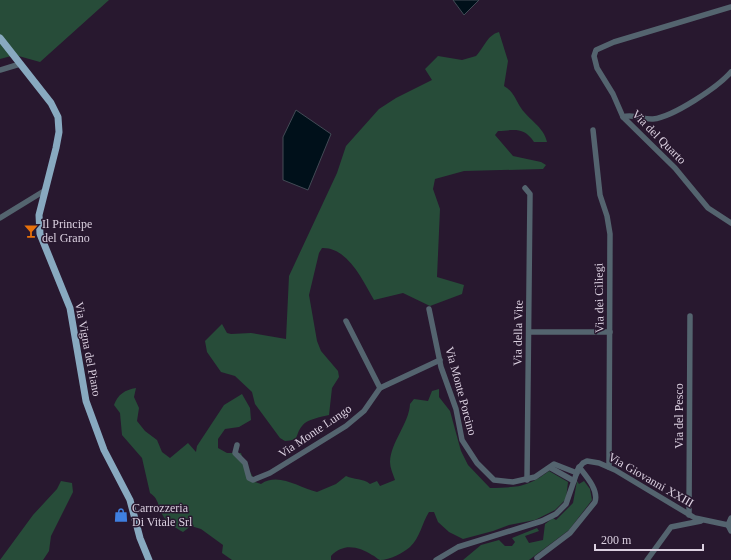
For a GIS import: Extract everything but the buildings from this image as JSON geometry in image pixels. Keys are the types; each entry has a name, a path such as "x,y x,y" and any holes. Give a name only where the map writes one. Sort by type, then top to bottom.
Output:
{"main road":[{"name":"Via Vigna del Piano","path":"0,38 53,106 59,121 56,148 44,190 39,215 40,234 69,304 86,401 104,450 130,500 140,538 149,560"}],"street":[{"name":"Via del Quarto","path":"731,7 614,42 594,53 597,68 613,94 623,117 673,166 708,208 731,222"},
{"path":"0,70 20,64"},
{"path":"623,117 630,115 651,119 661,117 706,94 731,72"},
{"name":"Via dei Ciliegi","path":"593,130 600,196 607,216 610,234 609,467"},
{"name":"Via della Vite","path":"525,188 530,194 527,480"},
{"path":"0,218 44,190"},
{"name":"Via Monte Porcino","path":"429,310 440,360 456,409 462,440 471,456 484,471 494,480 513,482 527,480 551,468 551,465 556,464 578,470"},
{"name":"Via del Pesco","path":"689,515 690,316"},
{"path":"346,321 380,388 440,360"},
{"path":"529,332 610,332"},
{"name":"Via Monte Lungo","path":"237,445 235,453 245,462 249,478 253,480 270,473 349,424 366,409 380,388"},
{"name":"Via Giovanni XXIII","path":"578,470 583,463 587,461 609,467 689,515 729,528"},
{"path":"551,468 574,481"},
{"path":"436,560 458,547 549,518 566,504 578,470"},
{"path":"537,558 570,533 595,502 596,496 593,488 578,470"},
{"path":"729,528 731,518"},
{"path":"648,560 672,526 702,520"}],"green space":[{"path":"0,0 109,0 40,62 15,55 0,59"},
{"path":"499,32 508,61 504,86 512,93 524,112 540,128 547,142 534,142 527,134 519,130 498,131 495,135 513,156 541,162 546,165 543,169 464,171 435,179 433,189 440,209 437,277 464,285 462,294 430,306 403,293 374,300 360,275 347,259 340,253 331,249 322,248 319,253 309,295 317,341 321,351 338,371 339,377 332,388 329,415 307,422 302,426 293,440 285,441 280,438 255,404 252,392 235,376 221,372 207,352 205,341 222,324 227,333 231,334 251,333 286,339 289,276 337,173 346,146 379,109 396,98 432,80 425,69 438,56 462,60 476,56 491,36"},
{"path":"136,388 134,397 139,408 137,421 145,431 157,440 162,452 170,458 188,443 196,452 197,446 224,405 242,394 250,408 251,420 239,427 225,429 218,439 218,448 227,453 241,453 255,482 261,484 268,481 282,480 317,492 336,484 346,476 370,484 377,481 380,486 395,480 390,464 391,454 407,419 410,404 414,399 428,401 432,391 439,389 439,397 450,411 461,451 468,465 490,488 521,486 528,484 549,471 568,482 566,499 555,510 535,520 509,525 463,539 449,532 438,522 434,512 429,512 419,535 410,547 396,556 384,560 380,560 373,555 351,547 340,549 331,556 331,560 232,560 222,553 223,545 201,529 191,526 183,532 166,520 156,499 150,493 142,458 122,435 120,413 114,405 122,393"},
{"path":"61,481 72,483 73,492 51,536 49,551 43,560 0,560 33,515 57,489"},
{"path":"577,481 579,484 584,481 590,489 592,500 569,530 529,560 463,560 481,545 499,540 505,546 512,546 515,542 512,538 537,528 539,531 525,536 529,543 543,540 545,524 553,518 556,520 573,503"}],"water":[{"path":"453,0 479,0 464,15"},
{"path":"296,110 331,134 308,190 283,180 283,137"}],"place":[{"name":"Il Principe del Grano","path":"31,231"},
{"name":"Carrozzeria Di Vitale Srl","path":"121,515"}]}
